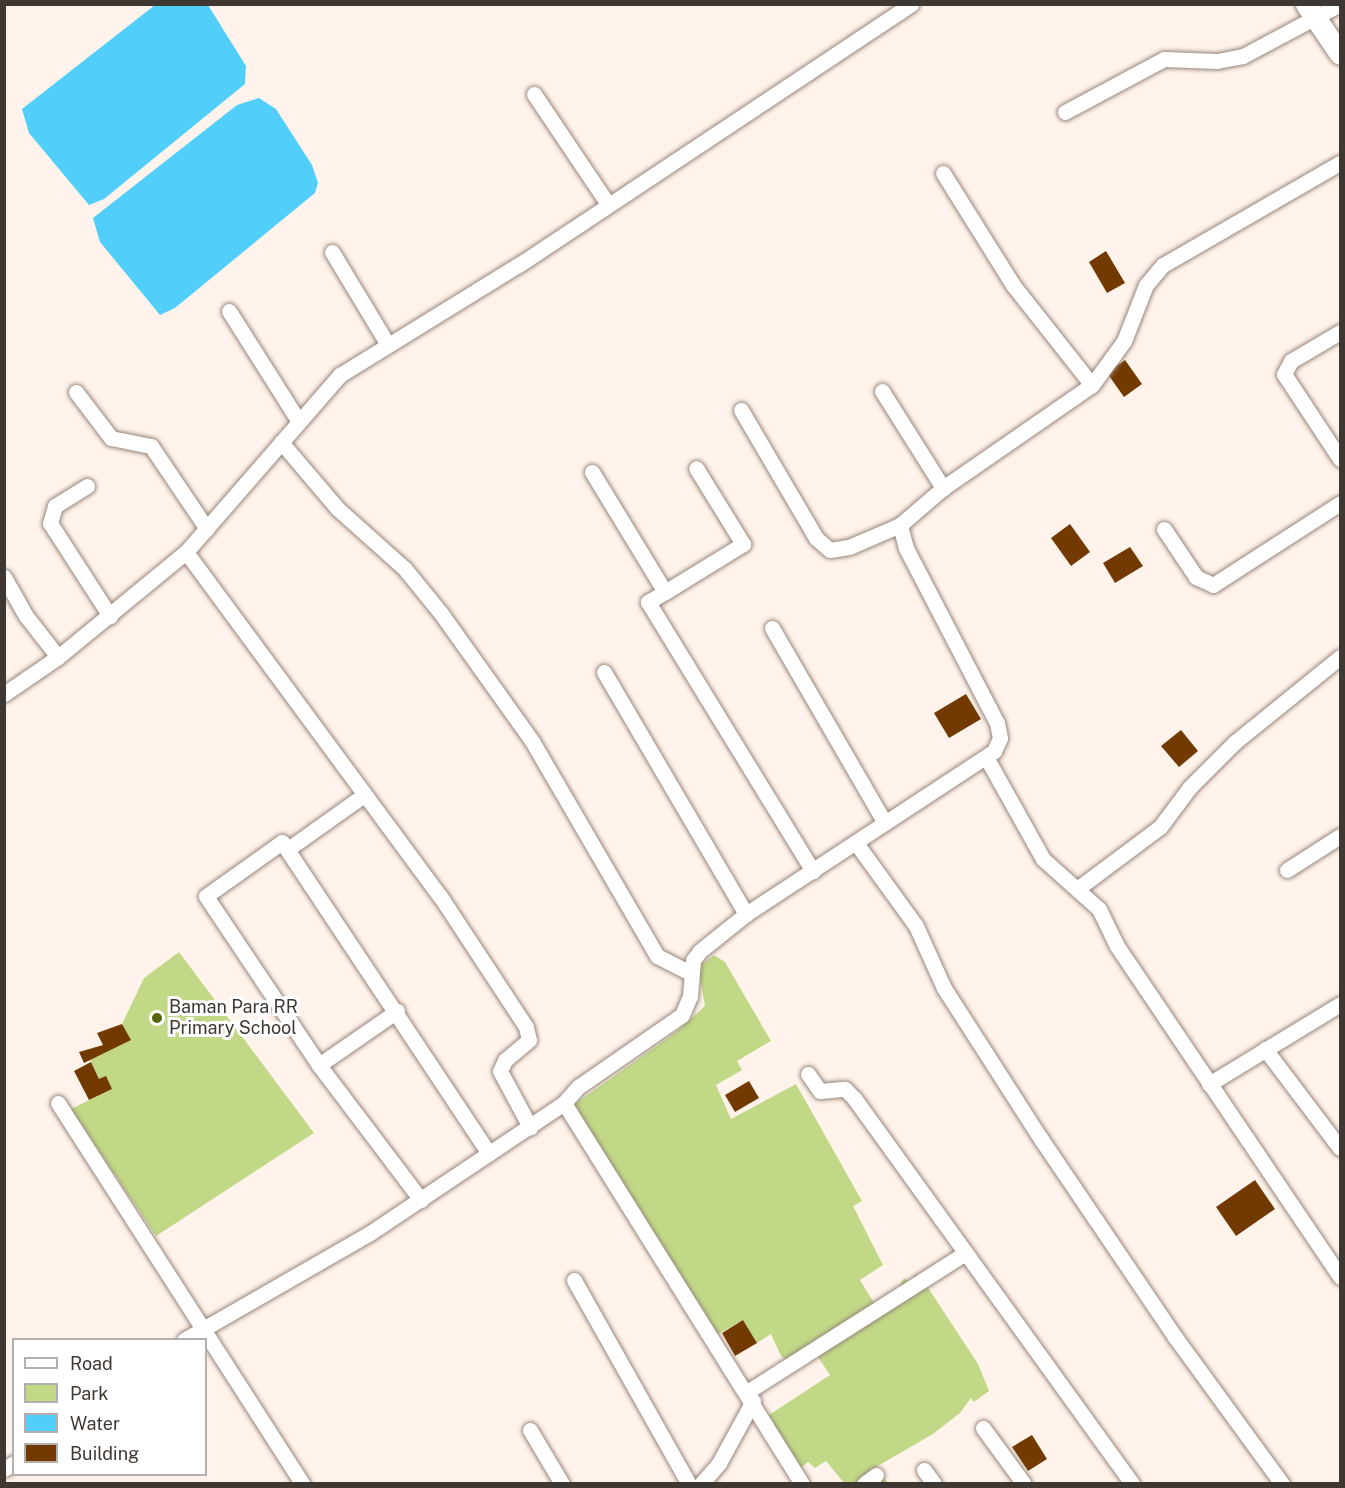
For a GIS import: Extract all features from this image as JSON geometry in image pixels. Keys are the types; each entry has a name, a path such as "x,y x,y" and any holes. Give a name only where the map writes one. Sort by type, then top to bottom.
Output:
{"main road":[{"path":"1311,11 1341,54"}],"street":[{"path":"4,694 58,657 186,552 298,420 340,375 608,204 911,4"},
{"path":"1065,112 1164,59 1217,61 1243,56 1311,11 1341,4"},
{"path":"534,94 608,204"},
{"path":"741,410 816,538 830,550 849,547 900,525 943,488 1092,385 1124,341 1146,285 1163,265 1341,163"},
{"path":"943,173 1013,285 1092,385"},
{"path":"332,252 387,343"},
{"path":"229,311 298,420"},
{"path":"1341,332 1291,361 1284,374 1341,459"},
{"path":"882,391 943,488"},
{"path":"76,392 111,438 151,446 207,529"},
{"path":"281,442 338,509 405,569 440,612 532,741 657,956 690,973"},
{"path":"696,468 743,544 648,602 813,871"},
{"path":"592,471 665,592"},
{"path":"87,486 55,506 50,523 110,615"},
{"path":"1164,529 1196,577 1213,585 1341,503"},
{"path":"188,1338 421,1200 564,1103 578,1087 681,1015 690,996 690,973 700,951 746,914 986,757 999,744 997,723 906,548 900,525"},
{"path":"186,552 440,896 526,1027 529,1040 505,1060 500,1071 530,1127"},
{"path":"4,577 26,616 58,657"},
{"path":"772,628 885,823"},
{"path":"1077,889 1160,827 1190,787 1235,742 1341,657"},
{"path":"604,672 746,914"},
{"path":"986,757 1043,859 1099,909 1117,946 1341,1277"},
{"path":"288,849 364,795"},
{"path":"1287,870 1341,836"},
{"path":"421,1200 319,1065 206,896 282,842 397,1011 489,1154"},
{"path":"856,843 916,926 944,988 1041,1139 1175,1337 1282,1484"},
{"path":"1209,1083 1341,1004"},
{"path":"319,1065 397,1011"},
{"path":"1266,1049 1341,1148"},
{"path":"808,1074 820,1091 845,1089 854,1098 1131,1484"},
{"path":"58,1103 206,1329 303,1484"},
{"path":"564,1103 750,1396 802,1484"},
{"path":"701,1484 719,1463 750,1396 965,1253"},
{"path":"574,1280 689,1484"},
{"path":"983,1428 1024,1484"},
{"path":"530,1430 562,1484"},
{"path":"924,1470 934,1484"}],"green space":[{"name":"Baman Para RR Primary School","path":"179,952 314,1133 156,1236 71,1109 112,1089 99,1079 90,1060 130,1040 122,1024 144,978"},
{"path":"714,955 725,962 771,1041 737,1061 742,1070 716,1085 731,1119 796,1084 862,1201 853,1206 883,1265 860,1280 874,1303 897,1290 904,1278 909,1282 916,1274 921,1277 978,1364 989,1391 974,1402 971,1398 960,1413 933,1434 876,1467 888,1483 844,1483 826,1461 815,1468 808,1462 799,1469 770,1425 774,1423 769,1415 830,1375 814,1351 794,1365 781,1356 771,1334 757,1343 743,1320 718,1334 572,1106 675,1033 705,1006 698,967"}],"water":[{"path":"155,5 208,5 246,66 245,84 104,199 89,205 29,133 22,109"},
{"path":"259,98 276,109 312,165 318,183 315,193 175,308 160,315 100,242 93,218 237,105"}],"building":[{"path":"1106,251 1125,283 1107,293 1089,262"},
{"path":"1125,360 1142,384 1124,397 1107,373"},
{"path":"1070,524 1090,552 1071,566 1051,538"},
{"path":"1130,547 1143,566 1115,583 1103,563"},
{"path":"966,694 981,719 949,738 934,713"},
{"path":"1181,730 1198,751 1179,767 1161,746"},
{"path":"122,1024 131,1040 84,1063 79,1052 103,1045 97,1033"},
{"path":"91,1062 99,1079 106,1076 112,1089 89,1100 74,1071"},
{"path":"749,1081 759,1098 735,1112 725,1095"},
{"path":"1255,1180 1275,1209 1236,1236 1216,1207"},
{"path":"743,1320 757,1343 735,1356 722,1333"},
{"path":"1032,1435 1047,1459 1028,1471 1012,1447"}],"place":[{"name":"Baman Para RR Primary School","path":"157,1018"}]}
